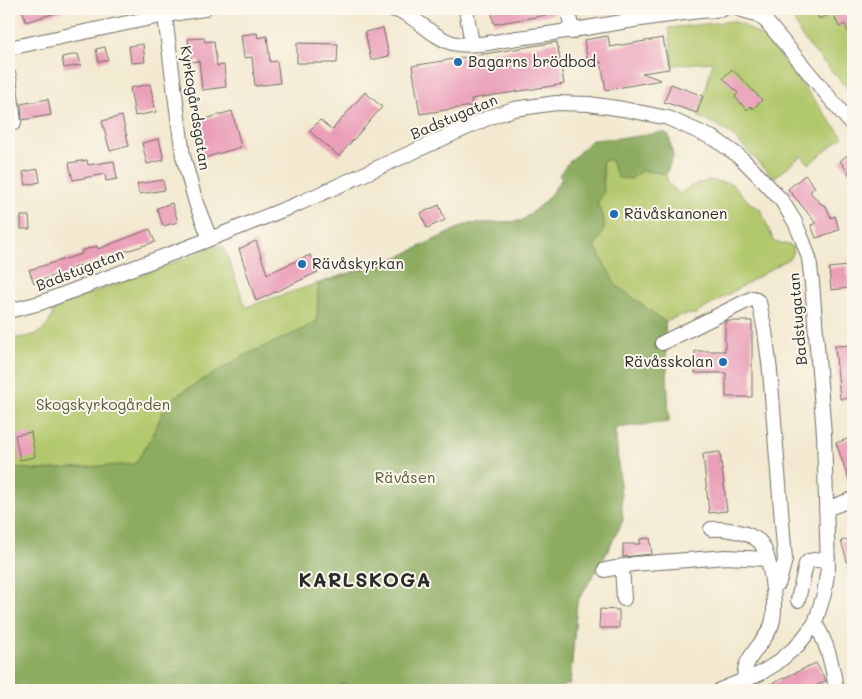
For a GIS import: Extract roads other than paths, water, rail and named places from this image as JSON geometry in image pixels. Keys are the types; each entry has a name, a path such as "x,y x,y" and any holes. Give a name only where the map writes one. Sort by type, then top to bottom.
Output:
{"street":[{"path":"9,48 164,12 204,9"},
{"path":"390,9 407,11 440,38 454,43 472,44 572,32 595,26 687,11 723,9"},
{"path":"466,9 472,44"},
{"path":"568,9 572,32"},
{"path":"739,9 756,14 766,21 853,126"},
{"name":"Kyrkogårdsgatan","path":"164,12 183,156 196,203 210,239"},
{"path":"9,76 14,123"},
{"name":"Badstugatan","path":"9,311 40,303 210,239 300,203 490,117 514,109 556,103 588,104 623,109 668,118 715,139 740,157 782,201 795,222 809,258 824,434 828,558 824,594 815,623 798,646 777,664 745,681 720,690"},
{"path":"662,343 753,298 759,302 765,330 770,371 785,560 778,582 773,587"},
{"path":"826,509 853,499"},
{"path":"711,529 729,529 754,538 764,546 768,559 775,607 772,626 747,663 743,673 745,681"},
{"path":"605,570 622,566 726,557 768,559"},
{"path":"798,600 806,564 809,560 828,558"},
{"path":"622,566 624,599"},
{"path":"815,623 823,636 828,650 836,690"}],"place":[{"name":"Bagarns brödbod","path":"458,62"},
{"name":"Rävåskanonen","path":"614,214"},
{"name":"Rävåskyrkan","path":"302,264"},
{"name":"Rävåsskolan","path":"723,362"}],"district":[{"name":"KARLSKOGA","path":"365,580"}],"park label":[{"name":"Skogskyrkogården","path":"103,405"},
{"name":"Rävåsen","path":"405,478"}]}
